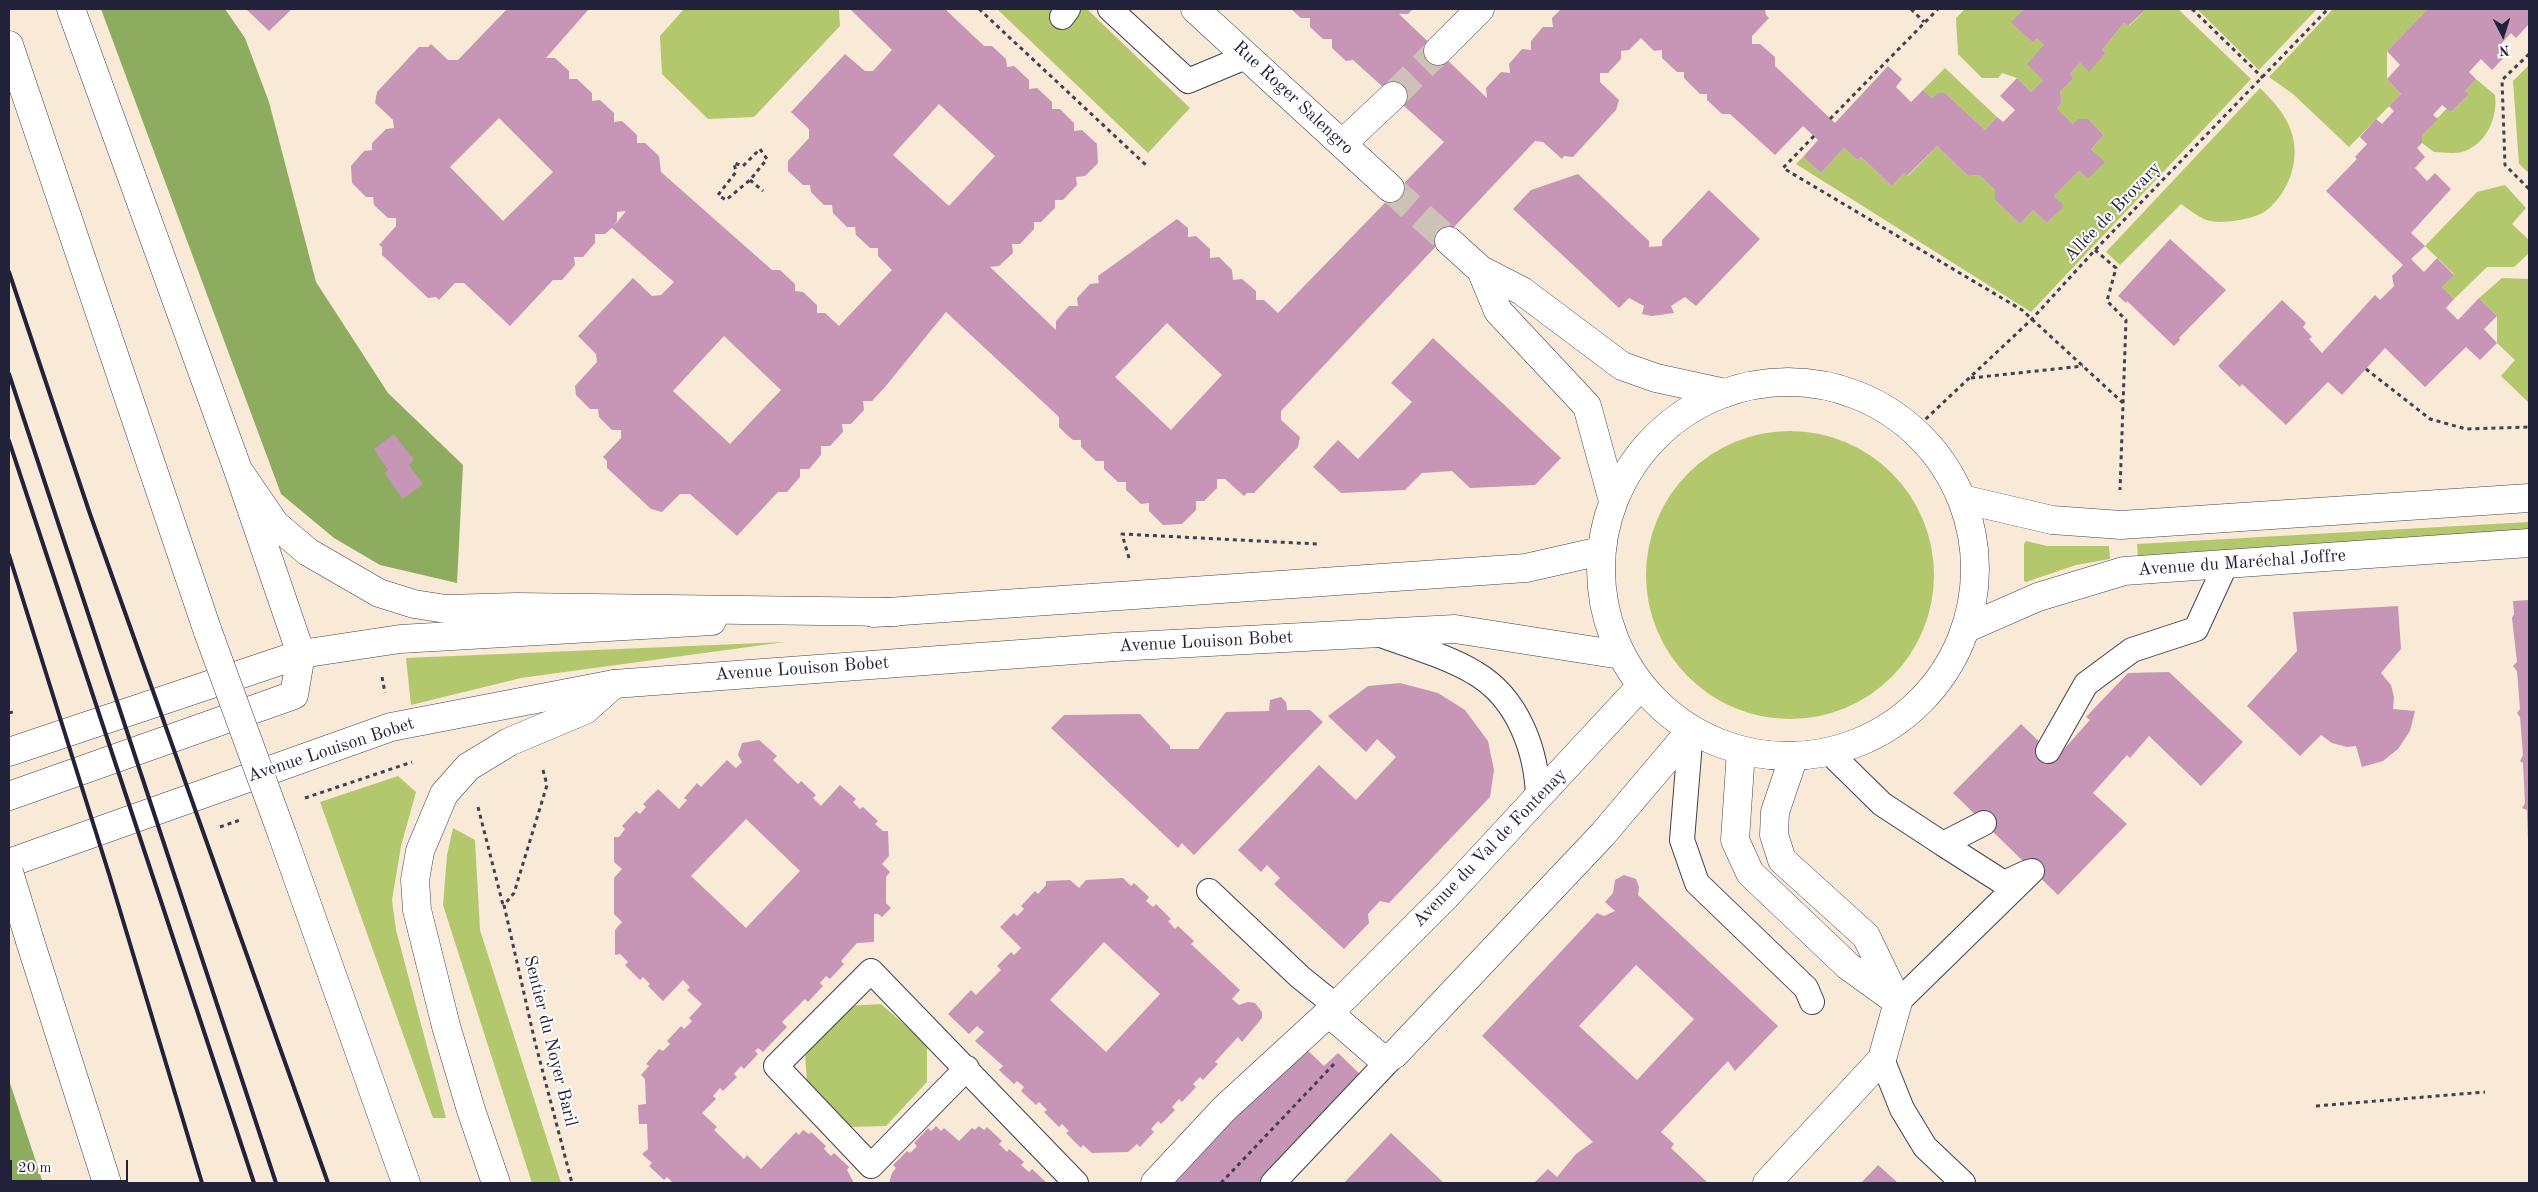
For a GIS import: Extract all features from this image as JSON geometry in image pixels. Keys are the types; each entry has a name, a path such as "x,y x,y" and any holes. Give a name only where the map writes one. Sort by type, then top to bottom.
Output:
{"main road":[{"path":"9,796 294,695 301,654 238,470 71,9"},
{"name":"Rue Roger Salengro","path":"1196,9 1390,188"},
{"path":"1438,51 1480,9"},
{"path":"9,45 208,632 406,1183"},
{"path":"1343,143 1394,96"},
{"path":"1449,241 1481,270 1522,291 1622,366 1656,378 1725,393"},
{"path":"1481,270 1498,311 1587,406 1613,502"},
{"path":"1764,383 1804,383 1836,389 1881,407 1914,430 1938,458 1962,499 1972,532 1975,566 1973,598 1966,629 1947,668 1920,702 1878,734 1828,752 1794,756 1741,751 1691,730 1664,710 1641,686 1621,655 1607,621 1601,587 1601,551 1605,526 1613,502 1631,466 1657,435 1688,411 1725,393 1764,383"},
{"path":"238,470 275,524 308,552 379,593 414,604 446,609 517,606 896,612"},
{"path":"1962,499 2052,520 2121,525 2529,498"},
{"name":"Avenue du Maréchal Joffre","path":"1966,629 2038,597 2124,571 2529,543"},
{"path":"9,752 301,654 400,639 896,612 1526,568 1601,551"},
{"name":"Avenue Louison Bobet","path":"9,863 391,727 614,684 870,663 1374,632 1455,629 1621,655"},
{"path":"496,1183 446,1026 416,910 415,880 420,851 444,794 468,767 509,742 585,710 614,684"},
{"name":"Avenue du Val de Fontenay","path":"1155,1183 1224,1109 1336,1006 1448,894 1641,686"},
{"path":"1336,1006 1334,1012 1337,1020 1376,1054 1388,1058 1395,1054 1603,834 1691,730"},
{"path":"1741,751 1735,840 1750,873 1848,966 1898,1002"},
{"path":"1766,1183 1882,1059 1898,1002 1866,936 1782,860 1774,835 1775,812 1794,756"},
{"path":"9,872 107,1183"}],"lane":[{"path":"1110,9 1188,81 1248,56"},
{"path":"2060,740 2086,684 2132,650 2196,629 2226,564"},
{"path":"1374,632 1475,673 1495,689 1510,706 1530,747 1537,779 1538,798"},
{"path":"1691,730 1682,840 1697,883 1806,988 1812,1002"},
{"path":"1828,752 1882,804 2004,883 2032,871 1898,1002"},
{"path":"1943,844 1984,823"},
{"path":"1209,891 1300,976 1336,1006"},
{"path":"967,1068 871,1166 776,1066 870,971 967,1068 1076,1183"},
{"path":"1272,1183 1395,1054"},
{"path":"1882,1059 1902,1109 1925,1147 1963,1183"}],"path":[{"path":"979,9 1147,166"},
{"path":"1911,9 1924,22"},
{"path":"1830,119 1938,9"},
{"path":"2192,9 2264,78"},
{"name":"Allée de Brovary","path":"1914,430 2032,319 2095,250 2264,78 2328,9"},
{"path":"2529,54 2502,80 2505,165 2529,189"},
{"path":"1814,136 1782,168 2022,310 2123,403"},
{"path":"760,149 767,158 750,180 726,200 718,195 736,172 734,163 743,166 760,149"},
{"path":"750,180 763,191"},
{"path":"2095,250 2116,268 2107,301 2126,320 2120,492"},
{"path":"1971,378 2084,366"},
{"path":"2366,369 2430,419 2466,430 2529,427"},
{"path":"1129,558 1122,534 1317,544"},
{"path":"376,643 391,727 397,744 412,762"},
{"path":"504,905 514,893 547,785 543,770"},
{"name":"Sentier du Noyer Baril","path":"478,805 504,905 535,1042 572,1183"},
{"path":"2316,1106 2485,1092"}],"green space":[{"path":"101,9 225,9 245,38 269,102 316,282 388,393 463,465 457,583 380,565 334,538 281,494"},
{"path":"684,9 839,9 840,26 754,117 708,119 662,74 660,36"},
{"path":"997,9 1087,9 1190,108 1148,153"},
{"path":"1965,9 2024,9 2012,22 2033,43 2037,39 2044,45 2043,80 2031,92 2017,78 2002,73 1998,78 1982,78 1958,54 1956,18"},
{"path":"2146,9 2178,9 2251,79 2031,312 1796,164 1803,157 1821,173 1844,148 1857,160 1861,157 1892,186 1904,173 1908,176 1937,146 1968,176 1979,175 1995,190 1995,200 2020,224 2033,210 2047,223 2063,206 2054,196 2079,171 2088,179 2104,162 2091,149 2104,135 2088,119 2073,124 2057,108 2062,103 2060,92 2074,78 2070,74 2080,63 2089,71 2106,53 2102,50 2124,23 2129,26"},
{"path":"2197,9 2317,9 2259,70"},
{"path":"2333,9 2428,9 2387,51 2387,79 2401,94 2349,147 2293,94 2269,77"},
{"path":"2529,65 2529,173 2519,164 2513,81"},
{"path":"1945,68 1997,117 1985,130 1945,93 1937,93 1932,98 1923,90"},
{"path":"2476,79 2495,95 2494,113 2489,130 2478,143 2462,152 2434,152 2422,143 2422,135 2447,108 2451,112 2468,95 2465,91"},
{"path":"2260,88 2282,113 2294,142 2294,164 2291,174 2275,203 2267,210 2255,216 2222,222 2204,219 2181,204 2120,265 2106,252"},
{"path":"2505,185 2526,208 2512,224 2529,240 2529,253 2514,267 2487,267 2454,299 2442,287 2454,274 2425,246 2477,192"},
{"path":"2502,278 2529,279 2529,403 2501,376 2515,360 2497,343 2497,316 2479,298"},
{"path":"1776,431 1804,431 1832,437 1858,448 1882,463 1902,483 1917,507 1928,533 1934,561 1932,603 1917,643 1902,667 1882,687 1858,702 1832,713 1804,719 1776,719 1748,713 1722,702 1698,687 1678,667 1663,643 1652,617 1646,589 1646,561 1652,533 1663,507 1678,483 1698,463 1722,448 1748,437"},
{"path":"2529,522 2529,532 2138,557 2137,544"},
{"path":"2026,541 2047,546 2109,546 2110,559 2076,565 2026,582 2024,581 2024,544"},
{"path":"785,642 521,678 411,705 406,658"},
{"path":"398,776 416,792 401,846 392,900 396,930 446,1118 433,1118 320,802"},
{"path":"453,828 475,840 480,930 561,1183 532,1183 443,905 447,855"},
{"path":"881,1004 927,1044 927,1082 886,1126 850,1127 807,1086 805,1051 847,1006"},
{"path":"9,1080 43,1183 9,1183"}],"building":[{"path":"246,9 292,9 269,31"},
{"path":"507,9 589,9 546,58 555,58 569,71 569,79 577,79 592,93 592,101 600,100 614,113 614,122 622,121 637,135 637,143 645,143 659,156 661,172 772,270 780,270 795,284 795,291 803,292 817,305 817,313 825,313 839,326 892,270 878,256 878,248 870,248 856,235 855,227 847,227 833,213 832,205 824,205 811,192 810,185 803,185 788,171 788,161 809,138 809,129 791,112 845,54 865,71 873,71 892,50 850,9 945,9 984,46 992,46 1006,59 1007,67 1014,66 1029,80 1029,89 1037,88 1052,102 1052,109 1060,109 1074,123 1074,131 1082,130 1097,144 1098,163 1085,176 1076,177 1077,185 1063,200 1055,200 1055,208 1041,222 1034,222 1034,229 1020,244 1012,244 1013,253 999,266 990,267 1056,330 1056,321 1069,306 1078,306 1077,298 1090,284 1099,283 1098,276 1177,219 1188,228 1188,237 1196,236 1210,249 1210,258 1219,257 1232,270 1233,280 1242,279 1256,291 1256,300 1264,300 1278,313 1444,142 1353,60 1346,61 1332,48 1332,39 1323,39 1310,27 1310,18 1301,18 1291,9 1413,9 1408,14 1399,14 1487,98 1486,88 1501,72 1510,73 1509,64 1522,49 1531,50 1531,41 1543,27 1553,27 1552,18 1561,9 1765,9 1766,15 1769,18 1752,36 1752,44 1760,44 1775,57 1775,66 1835,123 1888,66 1902,79 1896,87 1911,102 1923,90 1932,98 1937,93 1945,93 1985,130 1997,117 2003,122 2015,110 2000,96 2017,78 2031,92 2043,80 2027,64 2044,45 2037,39 2033,43 2011,22 2024,9 2146,9 2128,26 2124,23 2102,50 2106,53 2089,72 2080,63 2070,74 2074,78 2060,92 2062,103 2057,108 2073,124 2078,119 2088,119 2104,135 2091,149 2105,162 2088,179 2079,171 2054,196 2064,206 2047,223 2033,210 2020,224 1995,200 1995,190 1979,175 1968,176 1937,146 1907,176 1904,173 1892,186 1861,157 1857,160 1844,148 1821,173 1803,157 1818,140 1803,126 1775,155 1730,114 1722,114 1707,100 1707,94 1700,94 1684,78 1684,72 1677,72 1662,58 1662,50 1654,51 1641,38 1629,50 1621,51 1621,59 1608,73 1600,73 1600,82 1619,100 1616,110 1573,157 1564,156 1562,159 1543,142 1535,141 1281,411 1281,420 1300,437 1298,447 1254,493 1247,493 1244,496 1225,479 1217,479 1217,488 1204,501 1196,501 1196,510 1182,524 1163,525 1149,511 1149,503 1141,504 1126,490 1126,482 1118,482 1104,469 1104,461 1096,461 1081,447 1081,440 1073,440 1067,435 1059,427 1059,417 946,312 872,401 863,401 864,410 851,424 842,424 843,432 830,446 821,446 821,455 809,469 800,469 800,477 787,492 778,492 737,536 690,494 680,494 662,512 651,509 607,468 607,461 603,457 621,438 621,430 612,430 599,417 598,409 590,409 576,395 575,386 597,362 596,354 578,336 633,278 652,296 661,295 674,282 612,228 605,234 595,234 595,243 583,257 574,257 575,265 562,280 553,280 510,326 464,283 455,283 439,300 436,297 428,298 382,255 382,247 379,245 396,226 396,218 388,218 374,205 373,197 366,197 352,183 351,166 364,151 372,150 372,143 386,129 394,128 393,120 375,103 377,92 419,47 428,47 431,44 448,60 458,60","holes":["939,104 995,156 949,206 893,155","499,118 553,172 503,221 450,167","626,211 614,226 617,221 617,212","1167,323 1222,375 1171,430 1115,377","724,336 781,390 730,444 673,391"]},
{"path":"2428,9 2529,9 2529,24 2516,38 2511,33 2501,44 2509,52 2492,70 2481,59 2469,72 2476,79 2465,91 2469,94 2451,112 2442,105 2433,115 2438,119 2422,135 2422,143 2417,148 2425,157 2415,168 2427,181 2435,173 2451,189 2411,233 2425,246 2411,259 2424,272 2437,258 2454,275 2442,287 2454,299 2446,308 2458,320 2479,298 2497,316 2484,329 2497,343 2480,360 2466,347 2425,387 2385,348 2342,395 2328,382 2286,425 2242,384 2240,387 2218,366 2282,300 2306,323 2303,327 2312,337 2309,339 2322,353 2375,295 2380,300 2394,286 2392,276 2403,265 2326,191 2357,159 2355,157 2367,144 2360,137 2376,119 2382,124 2394,111 2389,106 2401,94 2387,79 2400,65 2387,51"},
{"path":"1578,174 1649,241 1649,247 1662,246 1662,240 1709,190 1760,239 1696,306 1685,297 1671,306 1674,313 1652,316 1642,314 1644,306 1629,298 1619,308 1513,209 1531,190"},
{"path":"2170,239 2226,290 2179,338 2180,340 2174,346 2127,301 2126,303 2118,296"},
{"path":"1433,338 1561,458 1535,485 1470,488 1452,471 1422,473 1405,490 1341,493 1313,467 1338,440 1358,459 1412,402 1391,383"},
{"path":"394,434 414,460 409,465 423,484 403,499 384,473 388,470 374,449"},
{"path":"2529,600 2528,841 2527,810 2522,808 2525,803 2523,763 2520,761 2523,755 2520,717 2517,713 2520,709 2517,671 2513,666 2517,662 2512,618 2514,614 2513,601"},
{"path":"2398,606 2401,649 2381,673 2391,685 2394,697 2393,709 2415,711 2410,731 2398,749 2383,761 2362,767 2356,746 2347,747 2332,743 2321,735 2300,756 2247,706 2297,651 2293,612"},
{"path":"2169,672 2243,742 2201,786 2149,736 2130,758 2127,755 2093,793 2127,824 2058,895 1953,793 2021,724 2056,758 2090,720 2086,717 2128,673"},
{"path":"1400,683 1438,693 1465,710 1488,741 1494,770 1490,797 1389,903 1380,901 1368,914 1369,923 1344,949 1274,884 1280,878 1267,865 1261,872 1238,850 1319,765 1356,800 1396,757 1377,739 1366,752 1328,716 1368,686"},
{"path":"1281,697 1286,702 1287,710 1310,710 1323,722 1194,855 1182,843 1178,848 1051,728 1064,715 1140,714 1170,746 1170,749 1198,749 1226,712 1269,711 1270,700"},
{"path":"759,740 777,756 773,760 798,784 801,781 816,795 813,798 821,806 840,785 856,799 853,802 860,809 863,807 878,821 875,824 883,831 888,831 889,856 882,864 890,872 886,877 886,903 891,908 882,917 874,914 874,942 857,943 841,961 844,964 830,979 826,976 820,983 823,986 808,1002 805,999 782,1022 787,1027 763,1052 758,1048 755,1051 758,1054 744,1069 741,1066 734,1074 737,1077 723,1091 720,1088 713,1096 716,1099 702,1113 717,1127 714,1130 744,1159 747,1155 761,1169 796,1132 799,1135 803,1130 809,1134 811,1132 826,1146 824,1149 831,1156 834,1153 849,1167 847,1170 854,1183 673,1183 667,1177 664,1180 649,1166 652,1163 642,1154 648,1149 647,1124 639,1124 638,1105 646,1104 645,1079 641,1075 649,1066 646,1064 659,1049 663,1051 670,1044 667,1041 681,1026 684,1029 692,1021 689,1018 702,1004 687,990 690,987 683,980 663,1001 648,986 650,984 643,977 640,980 625,965 628,962 620,954 615,955 615,930 622,922 614,914 614,878 622,869 614,862 614,837 619,837 625,829 622,826 636,811 640,814 646,807 643,804 658,789 679,809 687,800 684,798 697,783 701,787 727,760 736,768 742,762 738,755 742,743","holes":["746,819 800,871 746,928 691,876"]},
{"path":"1624,875 1636,879 1639,887 1638,895 1778,1026 1735,1071 1728,1061 1661,1132 1674,1144 1671,1148 1708,1183 1534,1183 1548,1169 1557,1177 1576,1154 1593,1142 1482,1036 1597,913 1604,916 1615,911 1605,902 1613,893 1615,880","holes":["1636,965 1694,1019 1637,1080 1579,1026"]},
{"path":"1123,878 1131,886 1134,883 1149,897 1146,901 1153,907 1156,904 1171,919 1168,921 1175,929 1178,926 1194,941 1191,944 1240,990 1232,999 1239,1005 1248,1002 1255,1003 1262,1012 1262,1018 1242,1042 1238,1037 1215,1062 1218,1064 1203,1080 1200,1077 1193,1084 1196,1087 1182,1102 1179,1099 1172,1107 1175,1110 1161,1124 1158,1121 1151,1129 1154,1132 1140,1147 1137,1144 1128,1152 1092,1153 1083,1145 1081,1148 1066,1133 1069,1131 1062,1124 1059,1127 1044,1112 1047,1110 1039,1102 1036,1105 1021,1091 1024,1087 1017,1081 1014,1084 999,1070 1003,1066 975,1041 984,1032 977,1026 969,1034 948,1014 971,990 976,995 1001,970 997,966 1011,952 1014,955 1021,948 1000,927 1014,913 1017,916 1024,909 1021,906 1035,891 1038,894 1046,885 1046,881 1070,880 1079,888 1086,880","holes":["1104,942 1160,994 1106,1052 1050,1000"]},
{"path":"1303,1046 1324,1066 1338,1053 1362,1076 1262,1183 1174,1183"},
{"path":"936,1126 941,1131 944,1128 959,1141 972,1128 975,1130 979,1126 984,1130 987,1127 1002,1141 999,1144 1007,1152 1009,1149 1024,1162 1021,1165 1029,1172 1032,1169 1047,1183 889,1183 892,1173 896,1168 893,1165 907,1151 910,1153 917,1146 914,1143 928,1128 931,1131"},
{"path":"1391,1133 1444,1183 1344,1183"},
{"path":"1878,1165 1898,1183 1861,1183"}],"tunnel":[{"path":"1393,96 1438,51"},
{"path":"1390,188 1449,241"}],"railway":[{"path":"9,272 90,514 328,1183"},
{"path":"9,374 276,1183"},
{"path":"9,441 254,1183"},
{"path":"9,555 109,874 202,1183"}]}
